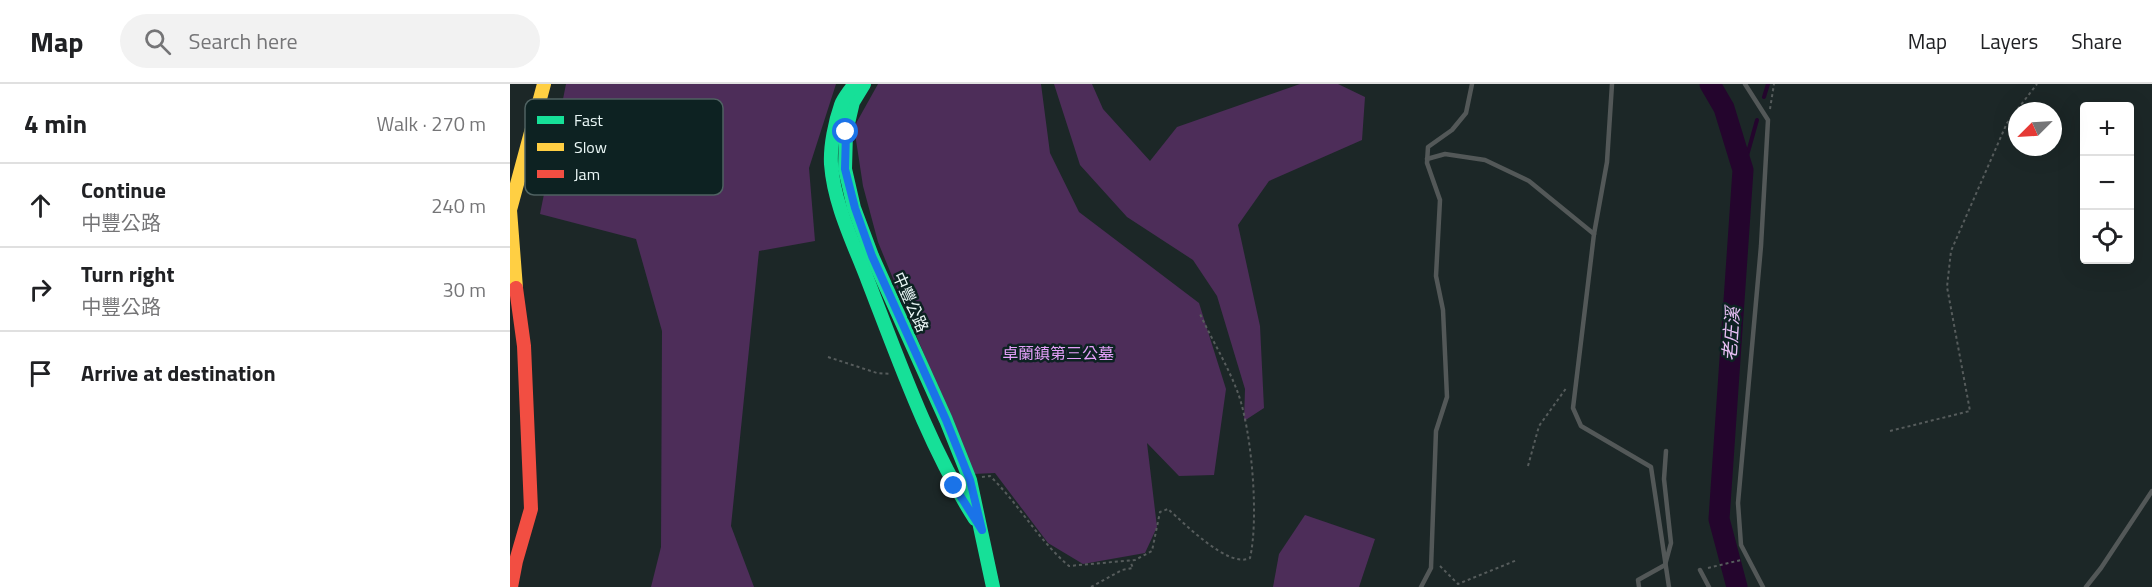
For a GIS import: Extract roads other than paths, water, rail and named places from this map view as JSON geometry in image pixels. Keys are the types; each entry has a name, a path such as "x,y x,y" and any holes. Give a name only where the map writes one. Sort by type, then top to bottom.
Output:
{"main road":[{"path":"540,99 544,84"},
{"name":"中豐公路","path":"854,84 841,104 835,127 831,163 839,205 906,375 954,486 982,530"},
{"name":"中豐公路","path":"864,84 853,102 846,132 845,169 855,208 872,256 946,420 970,480 993,587"},
{"path":"511,587 531,509 524,346 515,282 510,210 525,154"}],"lane":[{"path":"1421,587 1431,568 1436,431 1447,397 1443,310 1436,276 1440,200 1427,163 1428,147 1452,130 1466,113 1472,84"},
{"path":"1612,84 1607,162 1594,234 1573,408 1581,426 1651,467 1669,587"},
{"path":"1745,84 1768,120 1761,246 1738,503 1741,545 1763,587"},
{"path":"1427,159 1445,154 1485,160 1529,181 1594,234"},
{"path":"1639,587 1638,580 1665,565 1671,543 1664,479 1666,451"},
{"path":"2086,587 2152,491"},
{"path":"1700,570 1709,587"}],"waterway":[{"name":"老庄溪","path":"1710,84 1724,108 1743,170 1719,519 1737,587"},
{"path":"1764,97 1768,84"},
{"path":"1743,170 1757,120"}],"park label":[{"name":"卓蘭鎮第三公墓","path":"1058,353"}]}
